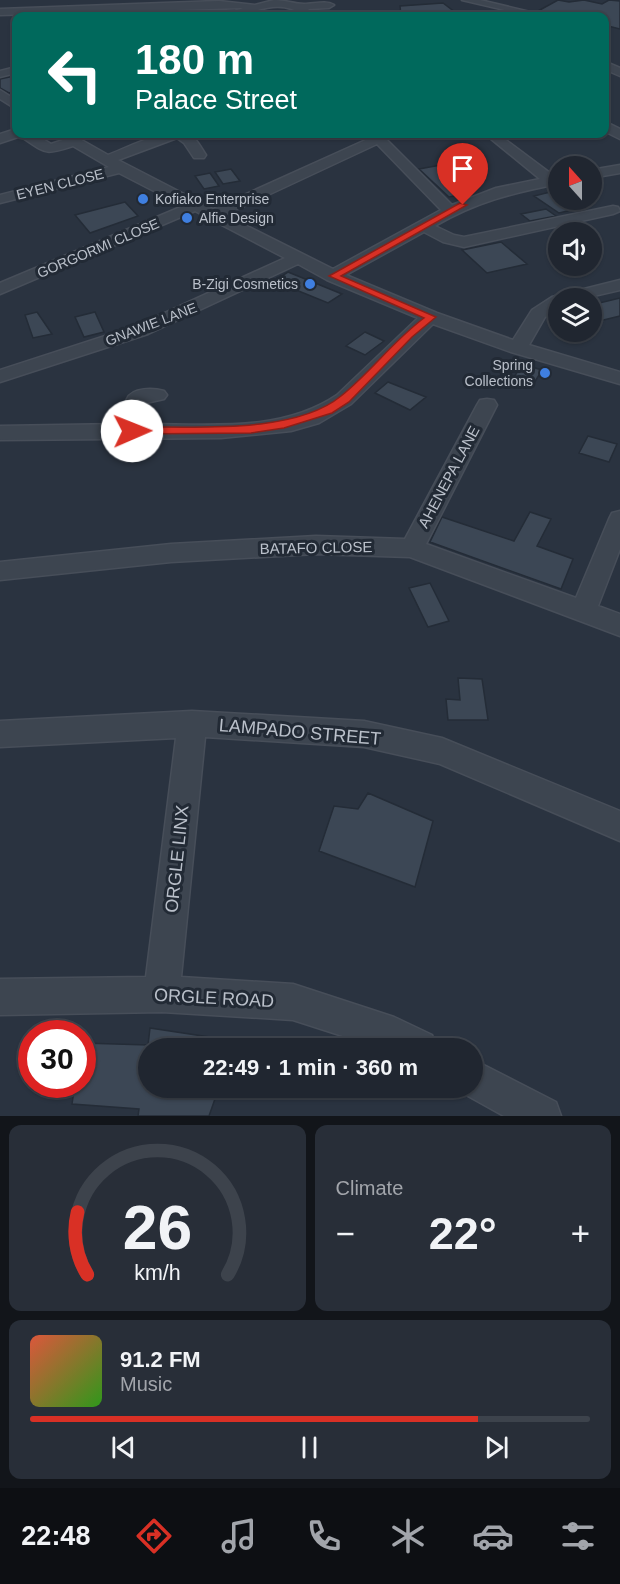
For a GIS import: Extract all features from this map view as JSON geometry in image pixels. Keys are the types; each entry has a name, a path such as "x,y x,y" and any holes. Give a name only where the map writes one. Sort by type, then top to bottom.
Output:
{"street":[{"path":"238,12 284,0 306,12"},
{"path":"467,0 523,12"},
{"path":"0,12 91,6 219,4 255,8"},
{"path":"300,7 330,4"},
{"path":"30,138 49,148 66,138"},
{"path":"70,138 121,168 333,276 431,317 518,348 620,378"},
{"path":"106,160 167,138"},
{"path":"185,138 199,154"},
{"path":"212,214 372,138"},
{"path":"378,138 450,211"},
{"path":"497,138 548,175"},
{"name":"EYEN CLOSE","path":"0,200 121,168"},
{"path":"602,172 620,169"},
{"path":"333,276 450,211 501,191 548,181"},
{"name":"GORGORMI CLOSE","path":"0,289 195,206"},
{"path":"422,225 449,239 464,242 613,210"},
{"name":"GNAWIE LANE","path":"0,376 150,326 296,259"},
{"path":"602,289 620,285"},
{"path":"518,348 538,314 548,308"},
{"path":"0,433 251,429 309,418 327,411 345,399 408,334 431,317"},
{"path":"132,431 136,400 143,396 158,395"},
{"name":"AHENEPA LANE","path":"411,548 487,405"},
{"path":"584,610 620,519"},
{"name":"BATAFO CLOSE","path":"0,571 171,553 316,545 411,548 620,625"},
{"name":"LAMPADO STREET","path":"0,734 192,724 292,728 364,734 442,751 620,826"},
{"name":"ORGLE LINX","path":"162,994 192,724"},
{"name":"ORGLE ROAD","path":"0,997 162,994 293,1002 400,1038"},
{"path":"483,1084 542,1116"}],"building":[{"path":"558,0 569,2 584,0 602,4 609,0 620,1 620,29 609,26 609,12 538,11"},
{"path":"443,3 455,12 401,12 400,6"},
{"path":"12,76 12,92 0,88 0,79"},
{"path":"457,162 473,175 450,180 465,194 449,197 419,169"},
{"path":"231,169 240,181 223,184 215,172"},
{"path":"210,173 219,186 204,189 195,176"},
{"path":"548,192 548,206 534,196"},
{"path":"125,202 138,216 90,233 75,215"},
{"path":"546,209 556,216 530,221 521,214"},
{"path":"555,210 572,210 559,213"},
{"path":"501,242 527,264 487,273 462,250"},
{"path":"288,272 342,294 328,303 274,281"},
{"path":"620,298 620,316 602,320 602,302"},
{"path":"37,312 52,334 33,338 25,315"},
{"path":"95,312 104,332 84,337 75,317"},
{"path":"365,332 384,341 365,355 346,346"},
{"path":"522,364 542,370 533,385 513,379"},
{"path":"388,382 426,397 410,410 375,393"},
{"path":"588,436 617,444 609,462 579,453"},
{"path":"530,512 551,519 537,546 573,559 561,589 430,542 442,517 514,541"},
{"path":"430,583 449,621 428,627 409,588"},
{"path":"458,678 482,679 488,720 448,720 446,699 460,700"},
{"path":"368,793 433,821 415,887 319,851 334,806 358,809"},
{"path":"150,1028 216,1038 149,1038"},
{"path":"96,1043 138,1045 138,1098 215,1098 209,1116 138,1116 139,1109 72,1104 73,1098 96,1098"}],"place":[{"name":"Kofiako Enterprise","path":"143,199"},
{"name":"Alfie Design","path":"187,218"},
{"name":"B-Zigi Cosmetics","path":"310,284"},
{"name":"Spring Collections","path":"545,373"}],"route":[{"path":"132,431 251,429 309,418 327,411 345,399 408,334 431,317 333,276 422,225 463,205"}]}
